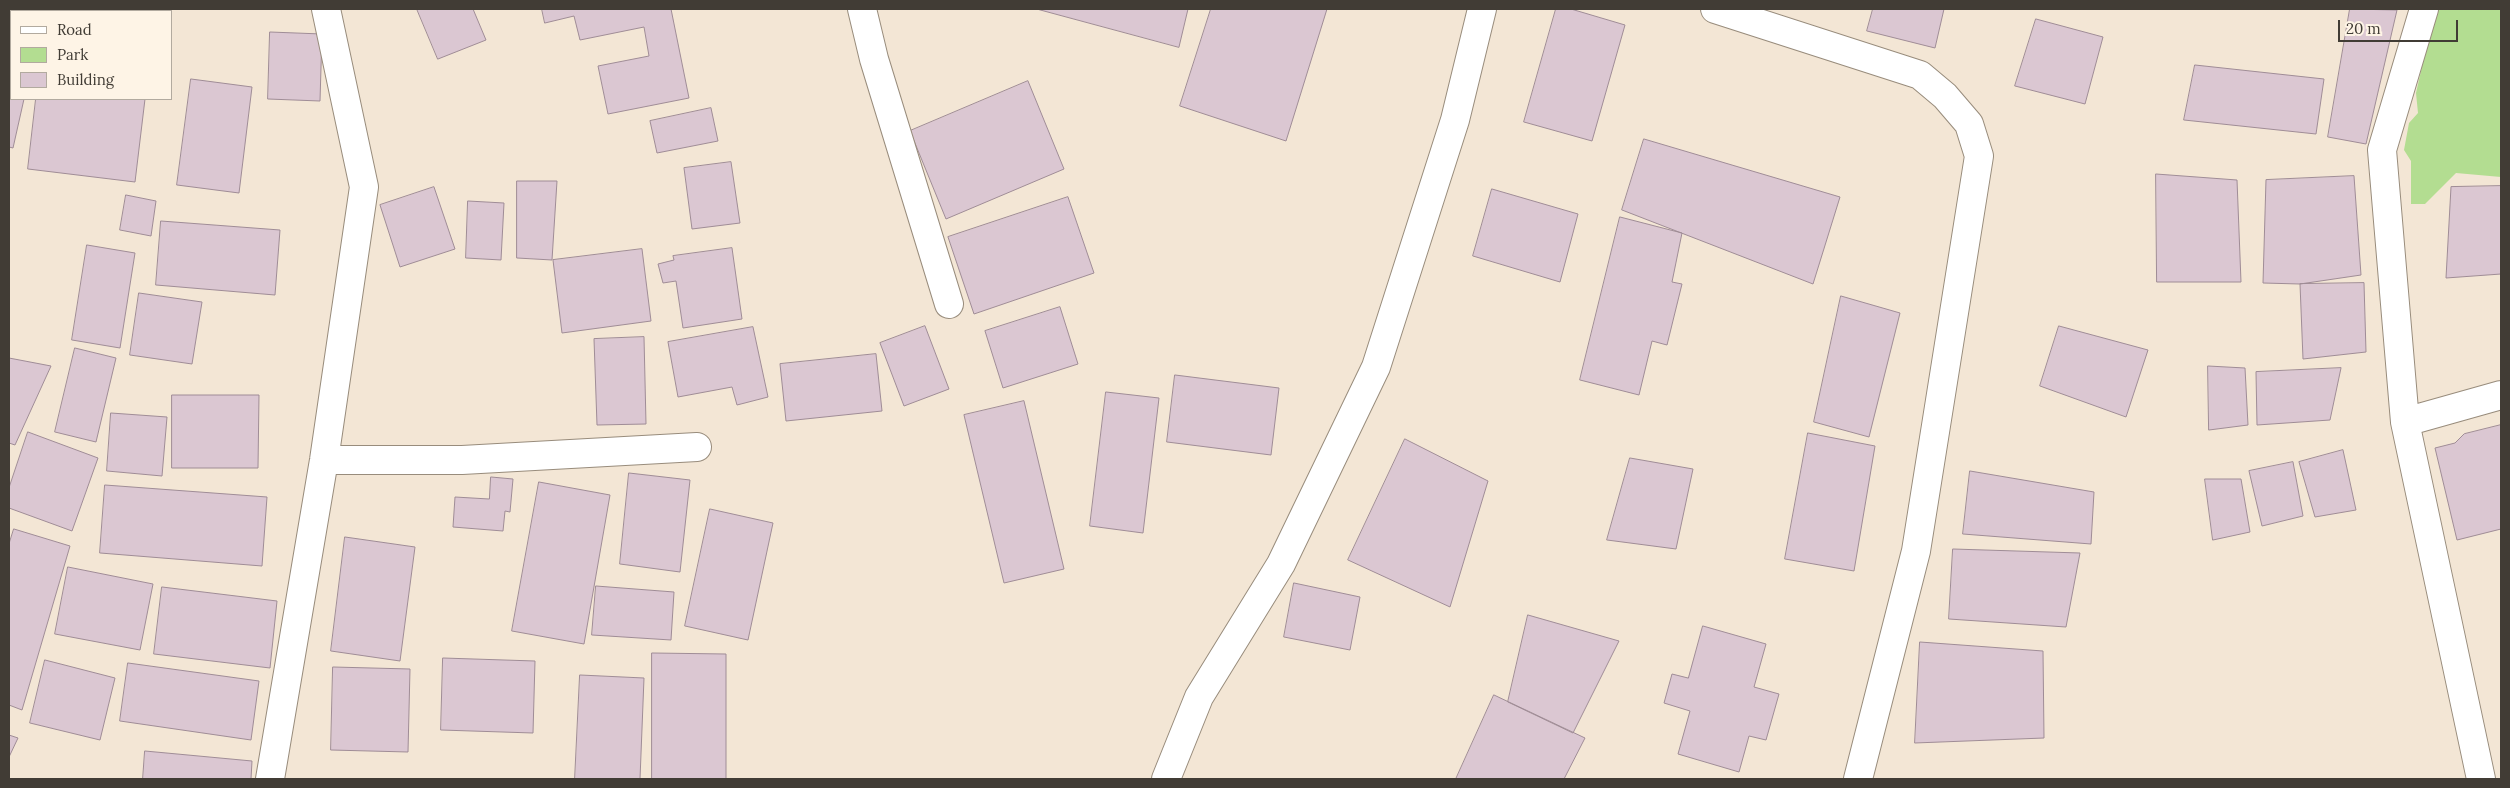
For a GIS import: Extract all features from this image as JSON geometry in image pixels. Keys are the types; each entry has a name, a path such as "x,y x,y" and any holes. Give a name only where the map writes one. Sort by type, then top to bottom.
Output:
{"street":[{"path":"64,10 87,9"},
{"path":"270,779 324,460 364,187 326,9"},
{"path":"862,9 874,58 949,304"},
{"path":"1166,779 1199,697 1281,564 1376,367 1455,120 1482,9"},
{"path":"1715,9 1920,75 1945,96 1969,124 1979,156 1916,551 1858,779"},
{"path":"2424,9 2382,150 2405,422 2481,779"},
{"path":"2405,422 2501,395"},
{"path":"324,460 462,460 697,447"}],"green space":[{"path":"2435,9 2501,9 2501,177 2456,173 2425,204 2411,204 2411,161 2404,150 2409,123 2418,113 2416,93"}],"building":[{"path":"417,9 473,9 486,40 438,59"},
{"path":"542,9 671,9 689,98 608,114 598,66 649,56 644,27 580,40 574,16 545,23"},
{"path":"1037,9 1188,9 1179,47"},
{"path":"1211,9 1327,9 1286,141 1180,106"},
{"path":"1556,9 1571,9 1625,25 1592,141 1524,122"},
{"path":"1873,9 1944,9 1935,48 1867,31"},
{"path":"2350,9 2397,10 2366,144 2328,137"},
{"path":"2036,19 2103,37 2085,104 2015,86"},
{"path":"270,32 322,34 320,101 268,99"},
{"path":"2195,65 2324,79 2316,134 2184,120"},
{"path":"9,70 10,100 24,100 13,148 9,147"},
{"path":"191,79 252,87 239,193 177,185"},
{"path":"1028,81 1064,169 946,219 910,131"},
{"path":"36,100 145,100 135,182 28,169"},
{"path":"711,108 718,141 657,153 650,121"},
{"path":"1644,139 1840,197 1813,284 1622,210"},
{"path":"731,162 740,223 692,229 684,168"},
{"path":"2156,174 2237,180 2241,282 2157,282"},
{"path":"2354,176 2361,275 2300,284 2263,283 2266,180"},
{"path":"517,181 557,181 552,260 517,258"},
{"path":"2501,186 2501,274 2446,278 2451,187"},
{"path":"434,187 455,249 400,267 380,205"},
{"path":"1492,189 1578,214 1560,282 1473,256"},
{"path":"126,195 156,201 151,236 120,230"},
{"path":"1068,197 1094,273 974,314 948,237"},
{"path":"468,201 504,203 501,260 466,258"},
{"path":"1620,217 1682,233 1672,282 1682,284 1667,345 1652,341 1639,395 1580,380"},
{"path":"161,221 280,230 275,295 156,285"},
{"path":"87,245 135,253 120,348 72,340"},
{"path":"732,248 742,319 683,328 676,281 663,283 658,264 674,260 673,256"},
{"path":"642,249 651,321 562,333 553,260"},
{"path":"2364,283 2366,352 2303,359 2300,284"},
{"path":"139,293 202,302 192,364 130,355"},
{"path":"1841,296 1900,313 1869,437 1814,422"},
{"path":"1060,307 1078,364 1003,388 985,331"},
{"path":"925,326 949,389 904,406 880,343"},
{"path":"2059,326 2148,350 2126,417 2040,386"},
{"path":"753,327 768,397 737,405 732,387 678,397 668,342"},
{"path":"644,337 646,424 597,425 594,339"},
{"path":"75,348 116,358 96,442 55,432"},
{"path":"876,354 882,411 786,421 780,364"},
{"path":"9,358 51,366 15,445 9,443"},
{"path":"2208,366 2245,368 2248,425 2209,430"},
{"path":"2341,368 2330,420 2257,425 2256,372"},
{"path":"1175,375 1279,388 1271,455 1167,442"},
{"path":"1106,392 1159,398 1143,533 1090,526"},
{"path":"172,395 259,395 258,468 172,468"},
{"path":"1024,401 1064,569 1004,583 964,415"},
{"path":"111,413 167,417 162,476 107,471"},
{"path":"2501,425 2501,529 2457,540 2435,448 2455,443 2464,434"},
{"path":"28,432 98,458 72,531 9,508 9,488"},
{"path":"1808,433 1875,446 1854,571 1785,559"},
{"path":"1405,439 1488,481 1450,607 1348,560"},
{"path":"2343,450 2356,510 2315,517 2299,462"},
{"path":"1630,458 1693,469 1676,549 1607,540"},
{"path":"2293,462 2303,516 2262,526 2249,471"},
{"path":"1970,471 2094,492 2091,544 1963,534"},
{"path":"629,473 690,480 680,572 620,564"},
{"path":"491,477 513,479 510,512 505,511 503,531 453,527 455,497 489,499"},
{"path":"2205,479 2241,479 2250,532 2213,540"},
{"path":"539,482 610,495 584,644 512,631"},
{"path":"105,485 267,497 262,566 100,553"},
{"path":"710,509 773,523 748,640 685,626"},
{"path":"14,529 70,546 22,710 9,705 9,544"},
{"path":"345,537 415,547 400,661 331,651"},
{"path":"1953,549 2080,553 2066,627 1949,619"},
{"path":"68,567 153,584 140,650 55,634"},
{"path":"1294,583 1360,597 1350,650 1284,637"},
{"path":"596,586 674,592 671,640 592,635"},
{"path":"162,587 277,601 270,668 154,654"},
{"path":"1528,615 1619,641 1573,733 1508,702"},
{"path":"1703,626 1766,644 1754,687 1779,694 1766,740 1749,736 1739,772 1678,754 1690,711 1664,703 1672,674 1688,678"},
{"path":"1920,642 2043,651 2044,738 1915,743"},
{"path":"652,653 726,654 726,779 652,779"},
{"path":"443,658 535,661 533,733 441,730"},
{"path":"45,660 115,678 100,740 30,723"},
{"path":"128,663 259,681 251,740 120,721"},
{"path":"333,667 410,669 408,752 331,750"},
{"path":"580,675 644,678 640,779 575,779"},
{"path":"1494,695 1585,738 1564,779 1456,779"},
{"path":"9,735 18,738 9,757"},
{"path":"145,751 252,761 251,779 143,779"}]}
